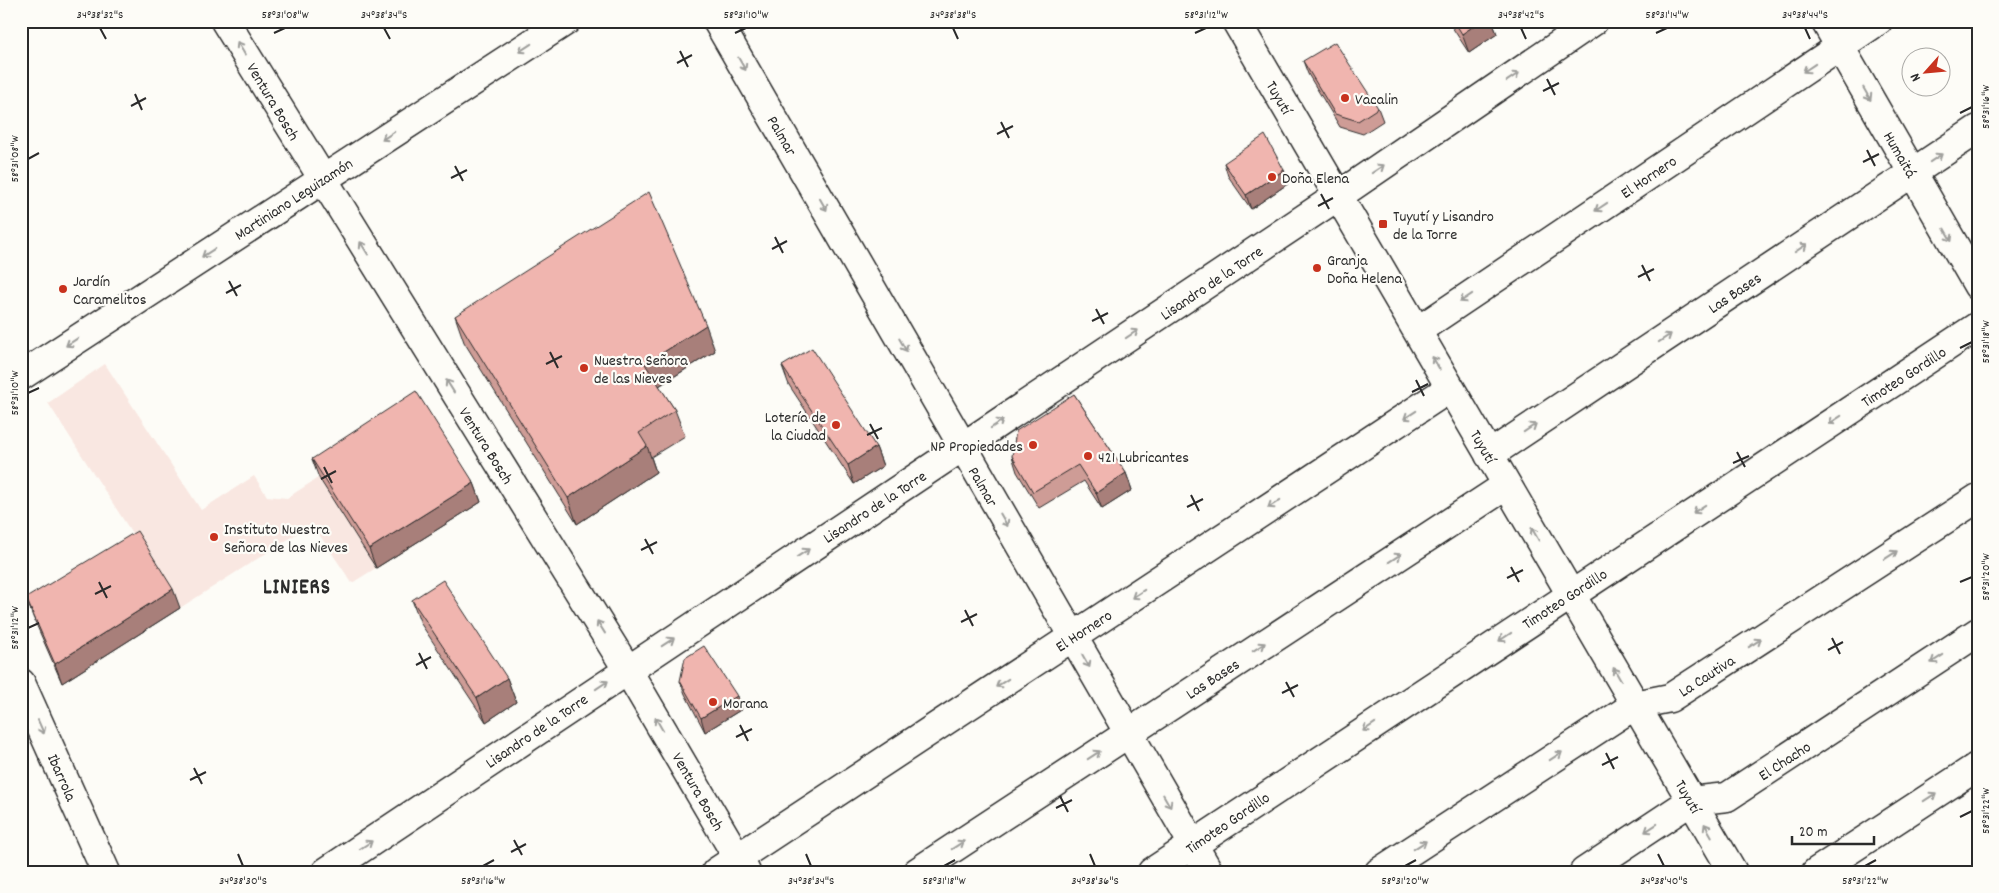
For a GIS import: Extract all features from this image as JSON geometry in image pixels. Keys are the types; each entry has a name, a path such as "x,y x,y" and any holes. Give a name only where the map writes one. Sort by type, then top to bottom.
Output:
{"street":[{"name":"Ventura Bosch","path":"225,21 321,179 627,669 733,867"},
{"name":"Martiniano Leguizamón","path":"21,376 566,21"},
{"name":"Palmar","path":"717,21 962,448 1209,872"},
{"name":"Tuyutí","path":"1236,21 1733,872"},
{"name":"Lisandro de la Torre","path":"326,872 627,669 962,448 1338,196 1594,21"},
{"name":"Humaitá","path":"1825,21 1978,286"},
{"name":"El Hornero","path":"1417,331 1878,21"},
{"name":"Las Bases","path":"1489,455 1978,130"},
{"name":"Timoteo Gordillo","path":"1152,872 1978,326"},
{"name":"El Hornero","path":"733,867 1072,637 1450,388"},
{"name":"Las Bases","path":"917,872 1507,485"},
{"name":"La Cautiva","path":"1379,872 1635,705 1670,698 1978,498"},
{"name":"El Chacho","path":"1584,872 1691,801 1727,797 1978,632"},
{"name":"Ibarrola","path":"21,682 106,872"},
{"path":"1816,872 1978,766"}],"shaded area":[{"name":"Instituto Nuestra Señora de las Nieves","path":"105,364 201,510 254,476 267,496 287,498 423,410 481,502 352,583 312,524 62,683 33,617 143,550 48,403"}],"building":[{"path":"1454,21 1481,21 1462,34"},
{"name":"Vacalin","path":"1335,42 1378,108 1358,121 1335,114 1303,61"},
{"path":"1265,135 1284,170 1246,195 1224,163"},
{"name":"Nuestra Señora de las Nieves","path":"649,192 706,325 645,364 675,410 639,433 647,446 568,498 455,316"},
{"name":"Lotería de la Ciudad","path":"812,348 876,447 848,465 782,366"},
{"path":"416,391 474,483 369,549 312,459"},
{"path":"1074,394 1126,473 1096,493 1078,465 1033,492 1012,456 1016,431"},
{"path":"137,531 173,589 55,664 26,598"},
{"path":"443,580 507,678 477,698 412,600"},
{"name":"Morana","path":"704,646 737,696 701,718 680,681 685,658"}],"place":[{"name":"Vacalin","path":"1345,98"},
{"name":"Doña Elena","path":"1272,177"},
{"name":"Tuyutí y Lisandro de la Torre","path":"1383,224"},
{"name":"Granja Doña Helena","path":"1317,268"},
{"name":"Jardín Caramelitos","path":"63,289"},
{"name":"Nuestra Señora de las Nieves","path":"584,368"},
{"name":"Lotería de la Ciudad","path":"836,425"},
{"name":"NP Propiedades","path":"1033,445"},
{"name":"421 Lubricantes","path":"1088,456"},
{"name":"Instituto Nuestra Señora de las Nieves","path":"214,537"},
{"name":"Morana","path":"713,702"}],"district":[{"name":"LINIERS","path":"297,586"}]}
